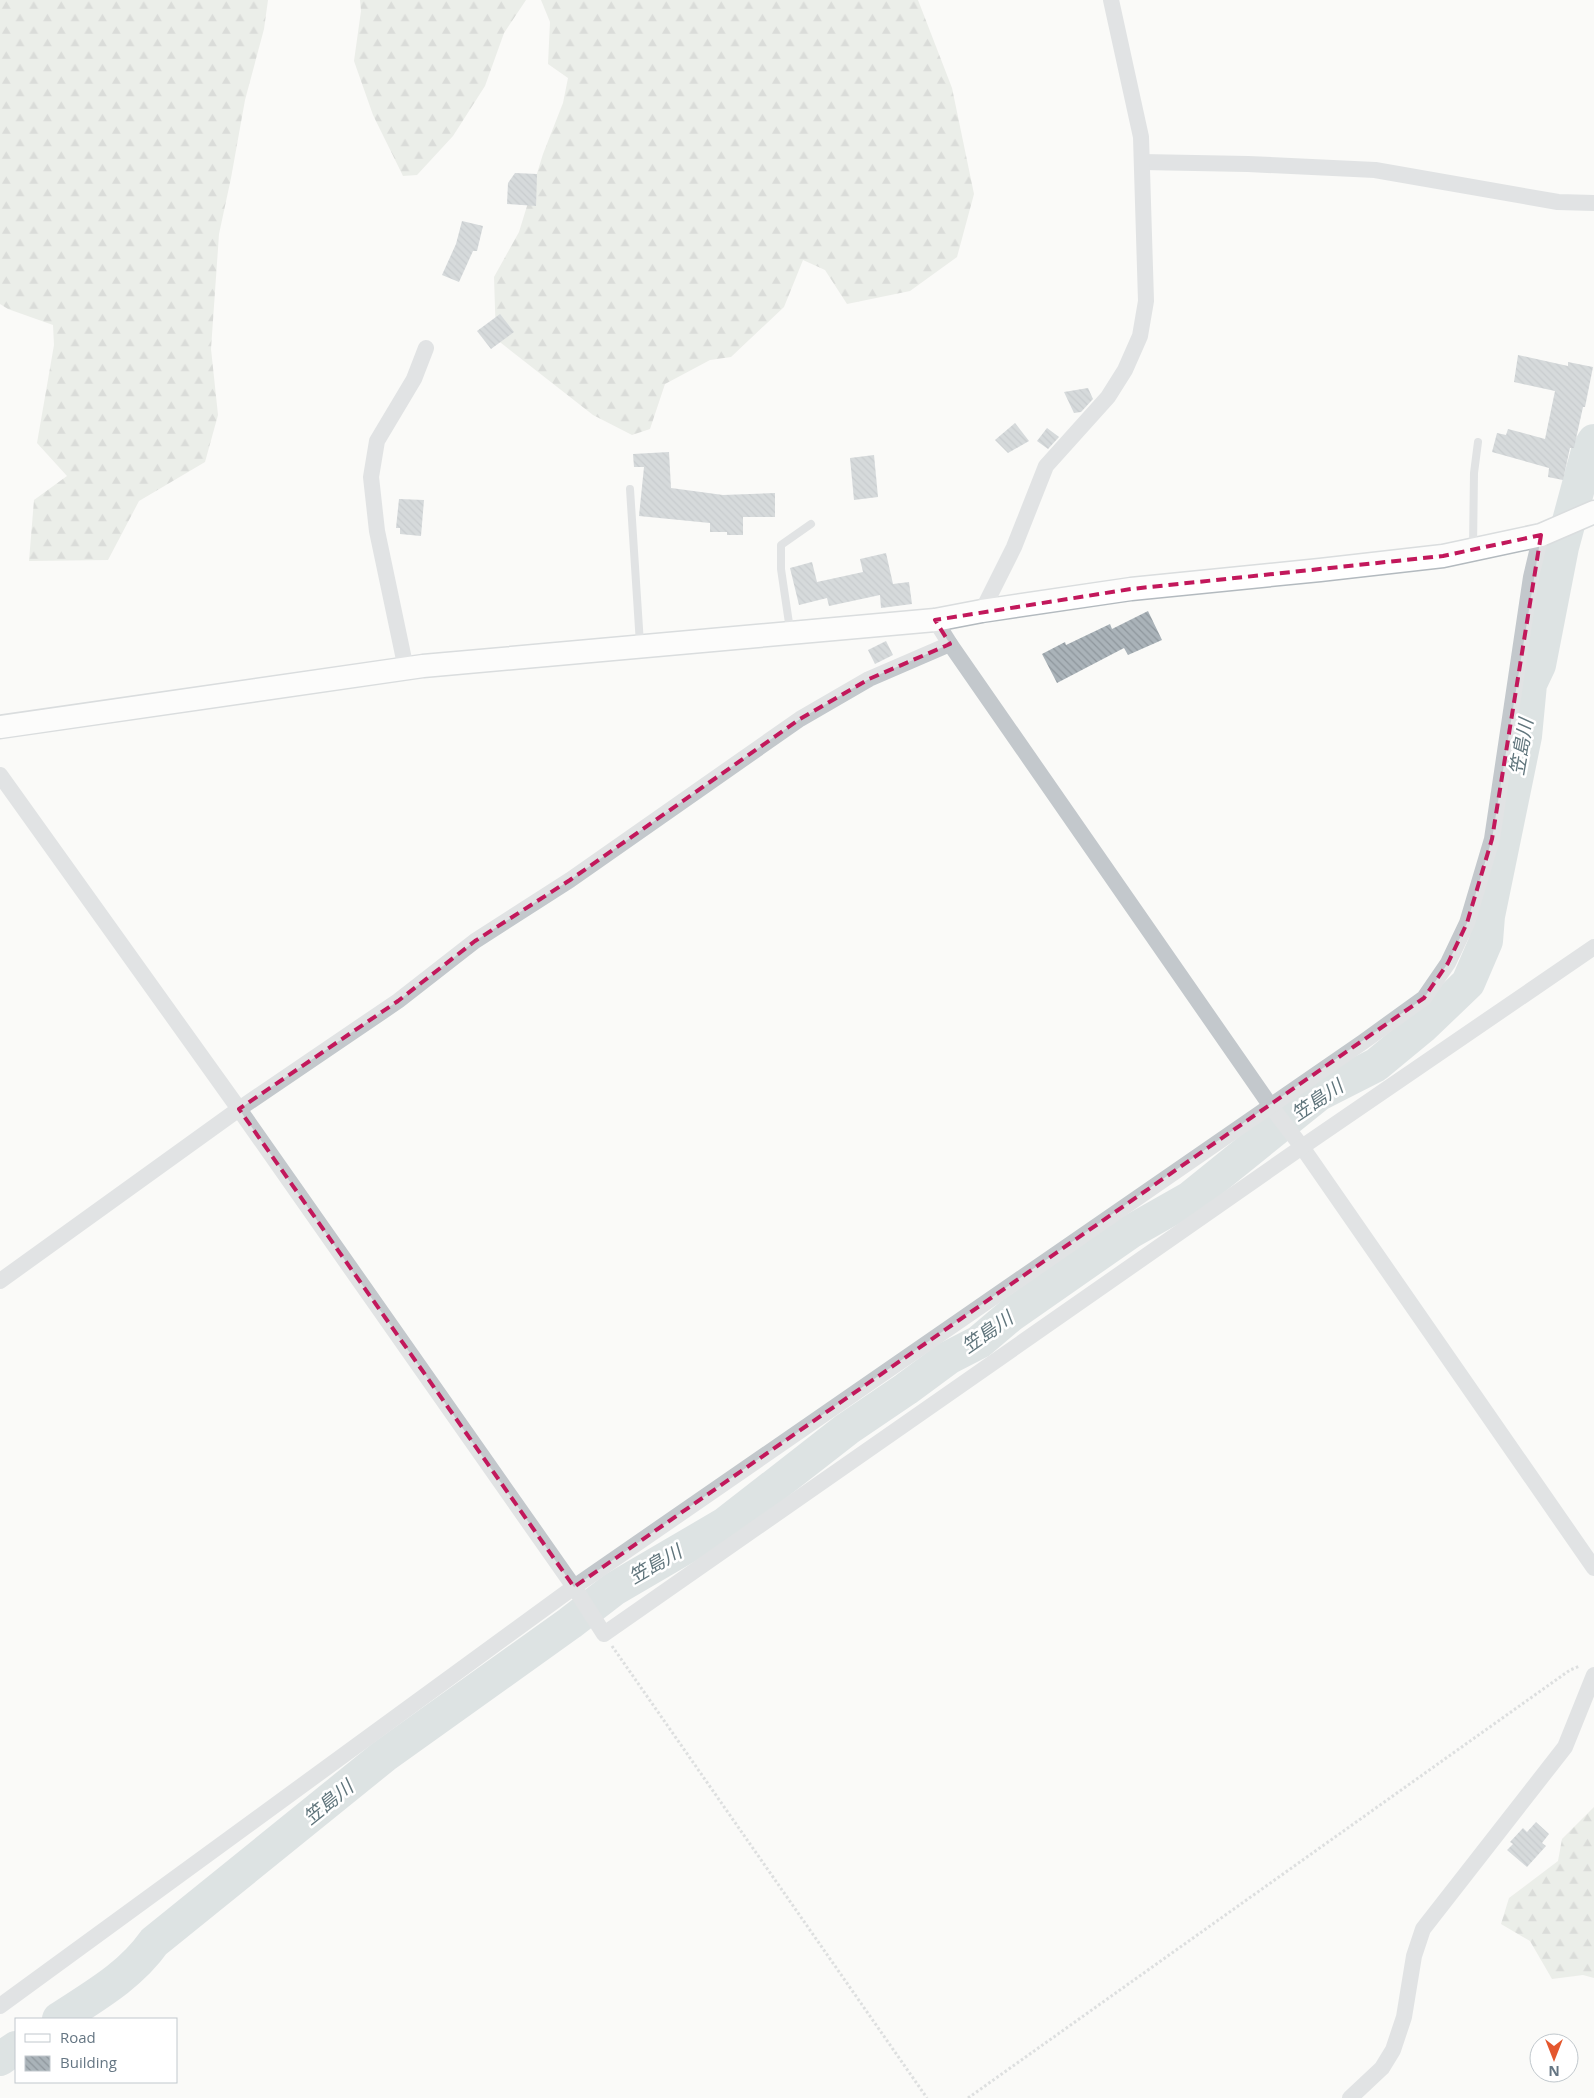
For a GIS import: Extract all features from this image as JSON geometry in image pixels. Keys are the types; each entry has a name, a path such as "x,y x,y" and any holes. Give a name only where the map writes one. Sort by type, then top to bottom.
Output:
{"street":[{"path":"982,610 1014,547 1046,466 1108,397 1125,370 1140,336 1146,301 1141,137 1111,0"},
{"path":"1142,162 1248,164 1375,170 1558,202 1594,203"},
{"path":"406,669 377,531 371,477 377,441 414,379 426,348"},
{"path":"0,727 406,669 935,620 982,610 1131,589 1394,562 1541,535 1594,512"},
{"path":"0,2006 574,1587 1424,998 1448,963 1467,923 1492,839 1531,577 1541,535"},
{"path":"935,620 1270,1105 1302,1147 1594,1568"},
{"path":"0,1281 239,1109 398,1001 475,941 578,875 800,719 869,679 950,644"},
{"path":"0,775 239,1109 574,1587 604,1634 1302,1147 1594,947"},
{"path":"1350,2098 1382,2068 1393,2050 1404,2017 1414,1956 1423,1929 1565,1747 1590,1669"}],"lane":[{"path":"1472,549 1474,473 1478,442"},
{"path":"630,489 640,647"},
{"path":"790,634 781,569 781,545 811,524"}],"path":[{"path":"604,1634 927,2098"},
{"path":"968,2098 1570,1670 1590,1669"}],"highlighted area":[{"path":"1541,535 1492,839 1467,923 1448,963 1424,998 574,1587 239,1109 398,1001 475,941 570,880 800,719 869,679 950,644 935,620 1131,589 1443,556"}],"green space":[{"path":"0,0 268,0 264,29 245,100 219,234 211,349 218,415 205,462 139,501 108,560 29,561 34,500 67,476 37,443 54,345 53,325 8,309 0,304"},
{"path":"360,0 526,0 504,33 485,86 453,136 417,175 403,176 373,115 354,61 361,11"},
{"path":"541,0 918,0 952,88 974,194 957,257 910,291 847,304 825,270 803,260 784,307 731,357 710,360 665,384 650,429 632,435 593,415 496,339 494,277 519,232 543,154 563,103 568,78 548,64 550,22"},
{"path":"1594,1807 1594,1978 1583,1975 1552,1979 1530,1941 1501,1924 1509,1898 1558,1861 1562,1839"}],"building":[{"path":"515,173 537,174 536,206 507,204 508,183"},
{"path":"462,221 483,226 477,251 473,251 459,282 442,275 456,244"},
{"path":"500,314 514,332 491,349 477,331"},
{"path":"1518,355 1568,366 1568,362 1593,367 1585,407 1583,407 1574,448 1570,448 1563,480 1548,477 1549,468 1492,452 1497,433 1506,435 1508,429 1545,439 1555,391 1514,382"},
{"path":"1088,388 1093,399 1081,412 1074,413 1064,392"},
{"path":"1015,423 1029,441 1008,453 995,440"},
{"path":"1047,428 1059,437 1048,449 1037,441"},
{"path":"669,452 671,488 723,495 775,493 775,517 743,517 743,535 727,535 727,532 710,532 710,523 639,516 644,467 634,467 633,454"},
{"path":"874,455 878,497 854,500 850,458"},
{"path":"399,499 424,500 421,536 400,534 400,528 396,528"},
{"path":"886,553 893,584 909,582 912,604 881,608 880,595 829,606 827,598 799,605 790,568 812,562 817,582 863,572 860,559"},
{"path":"1148,611 1162,640 1128,655 1124,648 1057,683 1042,654 1065,642 1066,645 1110,624 1112,629"},
{"path":"886,641 893,655 875,664 868,650"},
{"path":"1536,1822 1549,1834 1542,1843 1546,1846 1527,1867 1507,1850 1513,1844 1510,1842 1523,1828 1527,1832"}],"waterway":[{"name":"笠島川","path":"60,2018 123,1975 154,1942 384,1756 570,1623 614,1589 725,1524 847,1429 948,1358 979,1342 1011,1315 1130,1232 1190,1198 1319,1094 1376,1065 1422,1027 1468,983 1486,941 1488,916 1525,736 1530,684 1539,665 1562,547 1588,451 1594,441"},
{"name":"笠島川","path":"0,2059 15,2049"}]}
